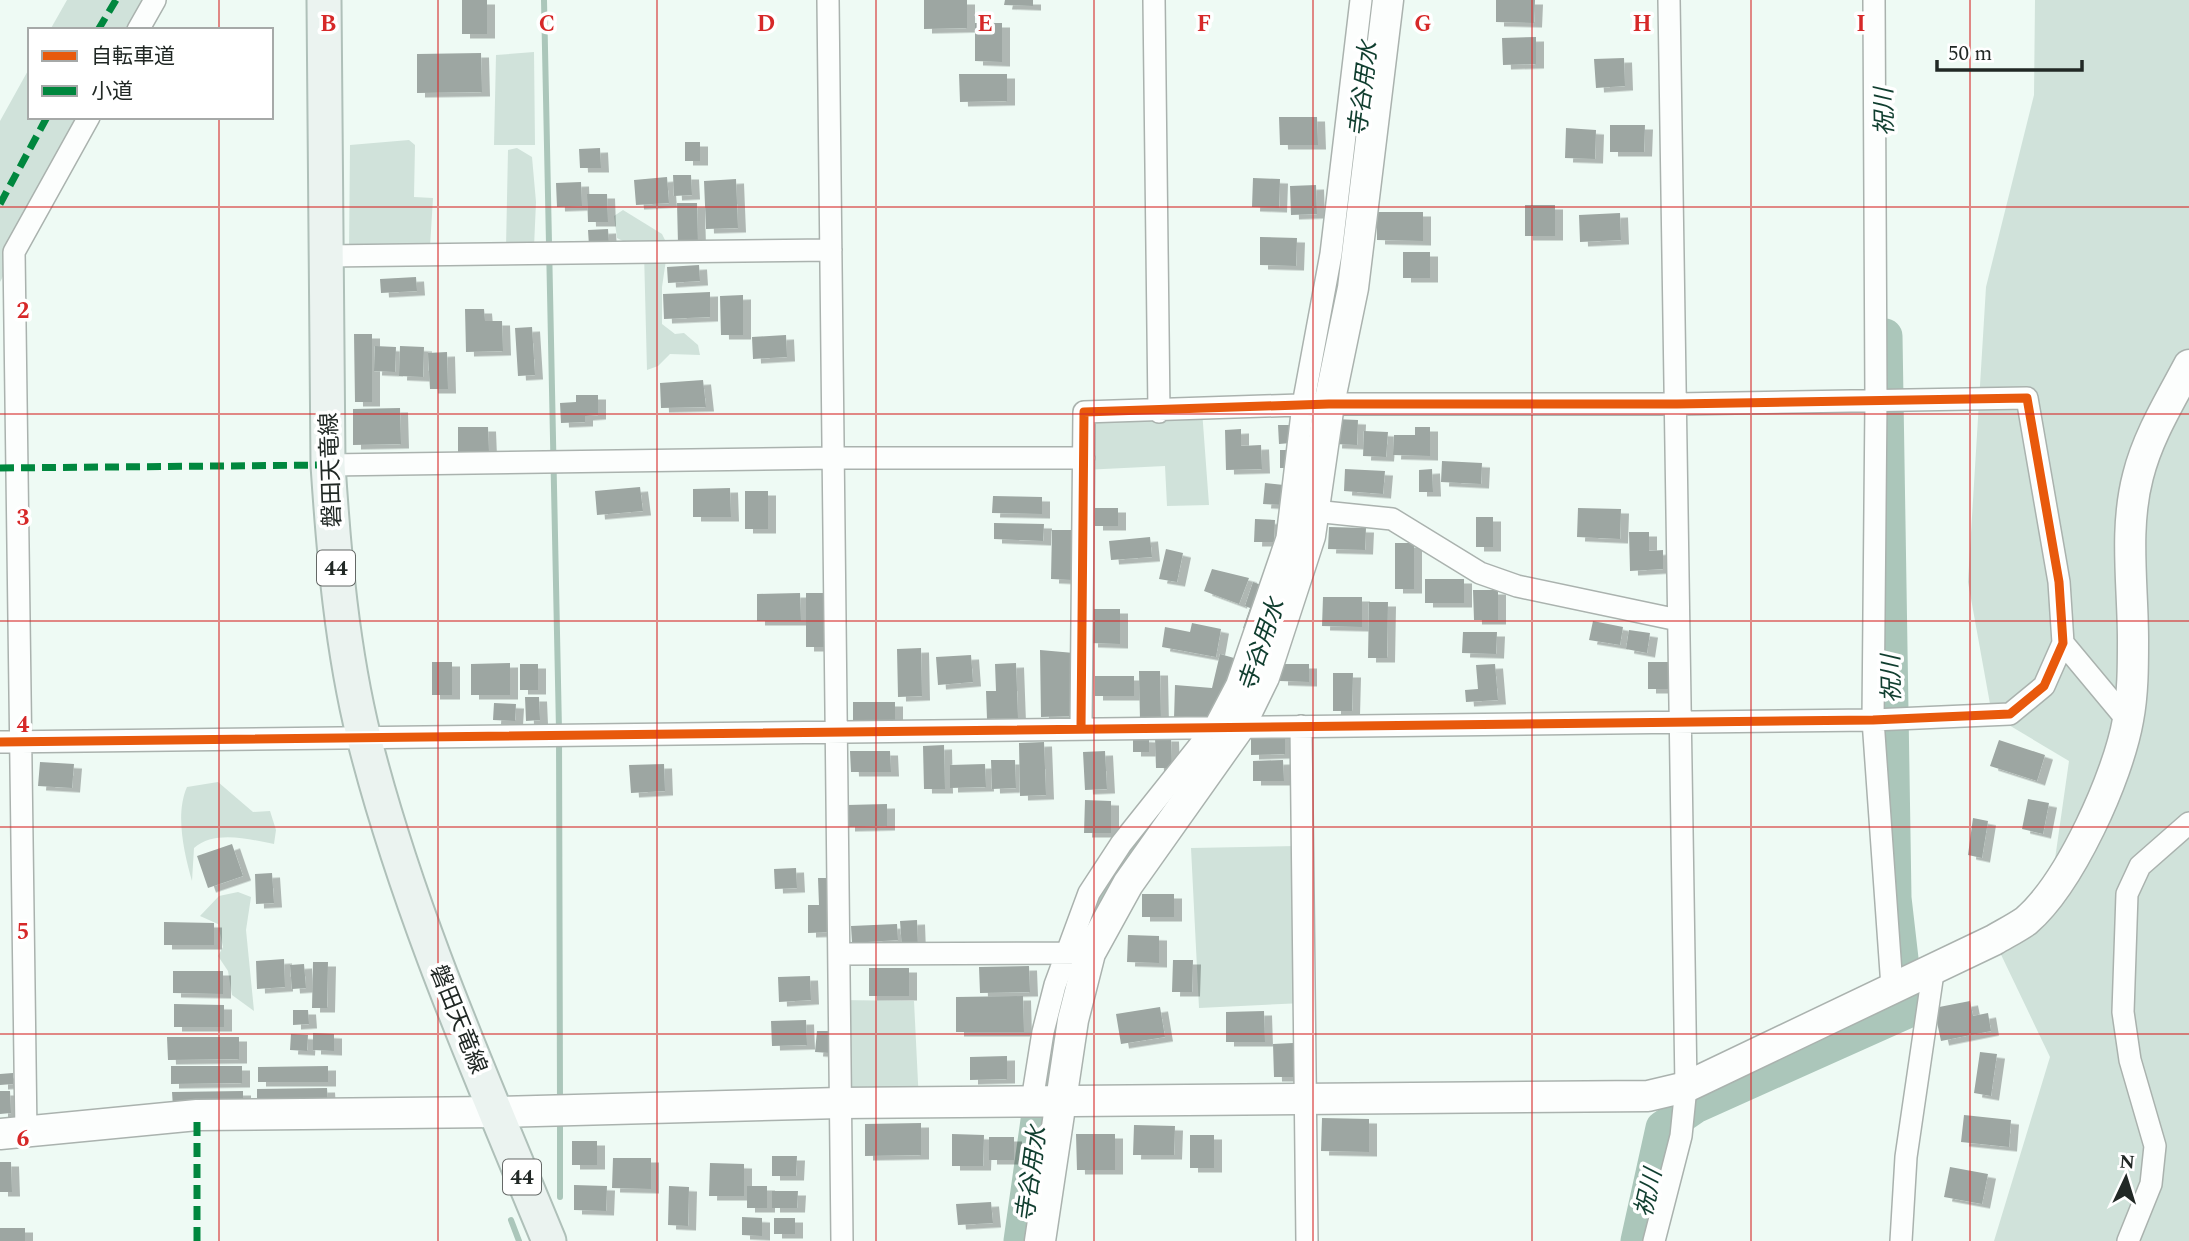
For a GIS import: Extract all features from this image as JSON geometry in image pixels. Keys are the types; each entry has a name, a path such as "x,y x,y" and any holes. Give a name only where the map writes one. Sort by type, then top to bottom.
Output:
{"main road":[{"name":"磐田天竜線","path":"324,0 328,465 333,540 346,644 364,738 416,913 549,1241"}],"street":[{"path":"139,28 155,0"},
{"path":"828,0 839,732 842,1241"},
{"path":"1154,0 1159,412"},
{"path":"1032,1101 1043,1032 1077,953 1128,884 1227,726 1264,677 1310,536 1314,511 1316,405 1361,0"},
{"path":"1227,726 1237,684 1287,538 1316,405 1353,288 1388,0"},
{"path":"1654,1241 1681,1136 1686,1087 1668,0"},
{"path":"1874,0 1876,401 1873,720 1892,987"},
{"path":"88,119 14,252 10,742 13,1134 197,1115 496,1112 840,1103 1648,1097 1686,1087 1934,966 1994,940 2025,921 2050,894 2079,846 2109,782 2128,720 2133,640 2130,552 2137,477 2150,439 2189,365"},
{"path":"325,256 831,250"},
{"path":"10,742 1873,720 2010,714 2044,686 2063,643 2059,582 2027,398 1676,404 1316,405 1159,412 1084,412 1081,728"},
{"path":"328,465 835,458 1084,458"},
{"path":"1314,511 1392,519 1480,573 1517,586 1678,620"},
{"path":"2063,643 2128,720"},
{"path":"1301,726 1307,1241"},
{"path":"2128,1241 2151,1184 2155,1146 2130,1060 2123,1012 2127,894 2140,866 2189,823"},
{"path":"839,954 1077,953"},
{"path":"1040,1241 1073,1020 1077,953"},
{"path":"1901,1241 1906,1157 1934,966"}],"shaded area":[{"path":"67,0 159,0 142,28 51,28"},
{"path":"2035,0 2189,0 2189,1241 1994,1241 2050,1057 1994,940 2050,894 2069,761 1992,715 1968,582 1986,287 2034,95"},
{"path":"534,52 535,145 494,145 496,55"},
{"path":"28,71 28,119 89,119 0,282 0,121"},
{"path":"409,140 415,145 414,197 433,198 430,247 349,250 350,145"},
{"path":"517,148 532,157 536,202 534,247 506,247 508,150"},
{"path":"623,210 662,234 668,246 662,287 662,324 675,334 684,333 698,345 700,355 670,354 658,366 647,370 644,252 617,238 614,216"},
{"path":"1202,410 1209,505 1167,506 1165,466 1083,470 1084,412"},
{"path":"218,782 253,812 270,811 276,830 274,844 232,837 202,842 194,848 192,881 182,834 183,798 187,787"},
{"path":"1296,846 1304,1003 1199,1008 1191,848"},
{"path":"238,892 251,897 246,930 254,1011 232,995 228,971 218,956 223,947 218,924 200,916 219,896"},
{"path":"838,1000 914,1001 919,1103 840,1103"}],"building":[{"path":"462,0 487,0 487,34 462,34"},
{"path":"924,0 967,0 967,28 924,29"},
{"path":"1005,0 1033,0 1033,6 1004,5"},
{"path":"1496,0 1535,0 1534,23 1496,22"},
{"path":"975,23 1002,23 1002,62 975,61"},
{"path":"1536,37 1536,64 1503,65 1502,38"},
{"path":"481,53 482,92 417,93 417,54"},
{"path":"1624,58 1625,86 1596,88 1594,59"},
{"path":"959,74 1007,74 1007,101 960,102"},
{"path":"1279,117 1317,117 1318,145 1280,145"},
{"path":"1610,125 1645,125 1644,152 1610,152"},
{"path":"1566,128 1596,130 1595,159 1565,158"},
{"path":"685,142 700,142 700,161 685,161"},
{"path":"600,148 601,168 580,168 579,149"},
{"path":"673,175 691,175 692,195 674,196"},
{"path":"667,177 669,203 636,205 634,180"},
{"path":"1253,178 1280,179 1279,208 1252,207"},
{"path":"736,179 738,228 706,229 704,181"},
{"path":"581,182 582,206 557,207 556,183"},
{"path":"1316,185 1317,214 1291,215 1290,186"},
{"path":"587,194 607,194 608,222 588,222"},
{"path":"677,203 697,203 698,243 678,244"},
{"path":"1525,205 1555,205 1555,236 1525,236"},
{"path":"1377,212 1423,212 1423,241 1377,240"},
{"path":"1620,213 1621,240 1580,242 1579,215"},
{"path":"608,229 609,244 589,246 588,230"},
{"path":"1260,237 1297,238 1296,266 1260,265"},
{"path":"1403,252 1430,252 1430,278 1403,278"},
{"path":"699,265 700,281 668,283 667,267"},
{"path":"416,277 417,291 381,293 380,279"},
{"path":"710,292 710,317 664,319 663,294"},
{"path":"743,295 743,335 721,335 720,296"},
{"path":"465,309 484,309 485,321 502,321 503,351 466,352"},
{"path":"532,327 535,375 518,376 515,328"},
{"path":"354,334 372,334 372,402 355,402"},
{"path":"786,335 787,357 753,359 752,337"},
{"path":"375,346 396,347 395,372 374,371"},
{"path":"400,346 424,347 423,377 399,376"},
{"path":"447,352 448,389 430,389 428,353"},
{"path":"703,380 706,407 661,408 660,383"},
{"path":"576,395 598,395 598,415 585,416 585,422 561,423 560,403 576,402"},
{"path":"400,408 401,444 353,445 353,409"},
{"path":"1335,419 1358,420 1357,445 1334,444"},
{"path":"1278,425 1290,425 1291,443 1279,444"},
{"path":"458,427 488,427 489,452 458,452"},
{"path":"1415,427 1430,427 1430,456 1393,455 1394,435 1415,435"},
{"path":"1241,429 1241,446 1261,445 1262,469 1226,470 1225,430"},
{"path":"1364,431 1388,432 1386,457 1363,456"},
{"path":"1280,450 1291,450 1292,468 1280,468"},
{"path":"1442,461 1482,463 1481,484 1441,482"},
{"path":"1345,469 1385,471 1383,494 1344,491"},
{"path":"1432,469 1433,492 1419,492 1419,470"},
{"path":"1265,483 1284,485 1283,505 1263,504"},
{"path":"640,487 643,511 597,515 595,491"},
{"path":"730,488 731,517 693,517 693,489"},
{"path":"745,491 768,491 768,529 745,529"},
{"path":"993,496 1042,497 1042,514 992,513"},
{"path":"1095,508 1118,508 1118,526 1095,526"},
{"path":"1578,508 1621,509 1620,539 1577,537"},
{"path":"1476,517 1493,517 1493,547 1476,547"},
{"path":"1255,519 1275,520 1274,542 1254,542"},
{"path":"994,523 1044,524 1043,541 994,539"},
{"path":"1329,527 1366,528 1365,550 1328,549"},
{"path":"1052,530 1073,530 1072,580 1051,579"},
{"path":"1629,532 1649,532 1649,551 1663,550 1663,569 1630,571"},
{"path":"1150,537 1152,557 1111,560 1109,541"},
{"path":"1395,543 1414,543 1414,589 1395,589"},
{"path":"1166,549 1183,553 1177,582 1159,579"},
{"path":"1212,569 1249,578 1239,604 1204,591"},
{"path":"1425,579 1464,579 1464,603 1425,603"},
{"path":"1253,582 1267,587 1252,631 1243,628 1250,608 1245,606"},
{"path":"1473,590 1498,590 1498,620 1474,620"},
{"path":"800,593 801,621 757,621 757,594"},
{"path":"806,593 825,593 825,647 806,647"},
{"path":"1323,597 1362,597 1362,627 1322,626"},
{"path":"1369,602 1388,602 1387,658 1368,658"},
{"path":"1090,609 1120,609 1120,644 1090,643"},
{"path":"1593,621 1623,627 1620,645 1589,640"},
{"path":"1192,623 1221,629 1216,657 1162,647 1165,627 1190,632"},
{"path":"1629,630 1650,633 1647,653 1626,649"},
{"path":"1463,632 1497,632 1496,654 1462,653"},
{"path":"921,648 922,696 898,697 897,649"},
{"path":"1040,650 1074,653 1073,716 1041,717"},
{"path":"1220,654 1241,660 1208,719 1174,718 1175,685 1212,688"},
{"path":"971,655 973,682 938,685 936,657"},
{"path":"432,662 452,662 452,695 432,695"},
{"path":"1648,662 1668,662 1668,689 1648,689"},
{"path":"510,663 510,695 471,695 471,664"},
{"path":"1016,663 1018,718 987,719 986,691 996,691 995,664"},
{"path":"520,664 538,664 538,690 520,690"},
{"path":"1280,664 1309,664 1309,682 1280,681"},
{"path":"1495,664 1498,700 1466,702 1465,690 1478,689 1476,665"},
{"path":"1139,671 1160,671 1161,721 1140,721"},
{"path":"1333,673 1353,673 1352,711 1333,711"},
{"path":"1095,676 1134,676 1134,696 1095,696"},
{"path":"525,697 539,697 540,720 526,721"},
{"path":"853,702 895,702 895,723 853,722"},
{"path":"494,703 516,704 515,721 493,720"},
{"path":"1251,733 1285,733 1285,754 1251,755"},
{"path":"1133,737 1149,738 1149,752 1133,752"},
{"path":"1155,737 1171,737 1172,768 1156,768"},
{"path":"1999,740 2045,755 2037,781 1990,766"},
{"path":"1044,742 1046,795 1020,796 1019,743"},
{"path":"944,745 945,789 924,789 923,746"},
{"path":"850,751 890,751 891,772 851,772"},
{"path":"1105,751 1107,789 1085,790 1083,752"},
{"path":"991,760 1015,760 1016,788 992,789"},
{"path":"1283,760 1284,781 1253,781 1253,761"},
{"path":"40,762 74,764 72,788 38,786"},
{"path":"664,764 665,791 631,793 629,765"},
{"path":"985,764 986,787 950,788 950,765"},
{"path":"2028,799 2049,803 2043,834 2022,829"},
{"path":"1085,800 1111,801 1111,833 1084,833"},
{"path":"887,804 887,826 847,827 847,805"},
{"path":"1973,818 1988,821 1982,858 1968,855"},
{"path":"232,844 243,876 208,888 197,856"},
{"path":"796,868 797,888 775,889 774,869"},
{"path":"272,873 274,903 256,904 255,874"},
{"path":"818,878 831,878 833,932 808,933 808,905 819,905"},
{"path":"1142,894 1174,894 1174,917 1142,917"},
{"path":"917,920 918,947 902,948 900,921"},
{"path":"164,922 214,923 214,945 164,945"},
{"path":"897,924 898,940 852,943 851,926"},
{"path":"1128,935 1159,936 1159,963 1127,962"},
{"path":"284,959 285,987 257,989 256,961"},
{"path":"1173,960 1193,960 1192,992 1172,992"},
{"path":"313,962 328,962 327,1008 312,1008"},
{"path":"304,964 306,988 292,989 290,965"},
{"path":"1029,966 1030,992 980,993 979,967"},
{"path":"869,968 909,968 909,996 869,996"},
{"path":"173,971 223,971 223,994 173,993"},
{"path":"810,976 811,1000 779,1002 778,977"},
{"path":"1023,996 1024,1032 956,1032 956,997"},
{"path":"1970,1001 1973,1016 1988,1013 1991,1031 1941,1041 1934,1008"},
{"path":"174,1004 224,1005 224,1027 174,1027"},
{"path":"1160,1007 1165,1037 1121,1044 1116,1014"},
{"path":"293,1010 308,1010 309,1024 293,1025"},
{"path":"1264,1011 1265,1042 1226,1042 1226,1012"},
{"path":"806,1020 807,1045 772,1046 771,1021"},
{"path":"817,1031 831,1031 830,1053 815,1052"},
{"path":"313,1033 334,1034 334,1051 313,1050"},
{"path":"291,1034 308,1035 307,1051 290,1050"},
{"path":"167,1037 239,1037 239,1059 168,1060"},
{"path":"1293,1043 1294,1077 1274,1077 1273,1044"},
{"path":"1980,1052 1997,1054 1991,1096 1974,1093"},
{"path":"1007,1056 1007,1079 970,1080 970,1057"},
{"path":"171,1066 242,1066 242,1083 171,1084"},
{"path":"328,1066 328,1082 258,1082 258,1067"},
{"path":"13,1073 13,1084 0,1085 0,1074"},
{"path":"327,1088 328,1104 257,1105 257,1089"},
{"path":"0,1091 10,1091 11,1113 0,1114"},
{"path":"243,1091 243,1107 173,1107 172,1092"},
{"path":"1964,1115 2011,1120 2009,1147 1961,1142"},
{"path":"1322,1118 1369,1119 1369,1152 1321,1151"},
{"path":"921,1123 921,1155 865,1156 865,1124"},
{"path":"1134,1125 1175,1126 1174,1155 1133,1155"},
{"path":"952,1134 984,1135 983,1166 952,1166"},
{"path":"1076,1134 1115,1134 1115,1170 1077,1170"},
{"path":"1190,1135 1214,1135 1214,1168 1190,1168"},
{"path":"989,1137 1014,1137 1014,1160 989,1160"},
{"path":"572,1141 597,1141 597,1165 572,1165"},
{"path":"772,1156 797,1156 796,1176 772,1176"},
{"path":"613,1158 651,1158 651,1189 612,1188"},
{"path":"0,1162 11,1162 12,1192 0,1192"},
{"path":"710,1163 744,1164 744,1196 709,1196"},
{"path":"1950,1167 1988,1174 1982,1204 1944,1197"},
{"path":"574,1185 607,1186 606,1211 574,1210"},
{"path":"669,1186 689,1187 688,1226 668,1225"},
{"path":"747,1186 767,1186 767,1208 747,1208"},
{"path":"772,1191 798,1191 797,1208 772,1208"},
{"path":"991,1202 993,1223 958,1225 956,1204"},
{"path":"742,1217 762,1218 762,1236 742,1235"},
{"path":"774,1218 795,1218 795,1234 774,1234"},
{"path":"0,1228 25,1228 25,1241 0,1241"}],"waterway":[{"path":"544,0 559,730 560,1104"},
{"name":"寺谷用水","path":"1322,371 1347,222"},
{"name":"祝川","path":"1638,1241 1663,1128 1695,1106 1907,1011 1894,898 1885,336"},
{"name":"寺谷用水","path":"1078,950 1109,885 1195,768"},
{"name":"寺谷用水","path":"1021,1241 1045,1071"},
{"path":"560,1118 560,1197"},
{"path":"511,1220 519,1241"}],"marked path":[{"path":"99,28 116,0"},
{"path":"0,204 46,119"},
{"path":"0,468 328,465"},
{"path":"197,1115 197,1241"}],"cycle path":[{"path":"0,742 1873,720 2010,714 2044,686 2063,643 2059,582 2027,398 1677,404 1329,404 1084,412 1081,728"}]}
